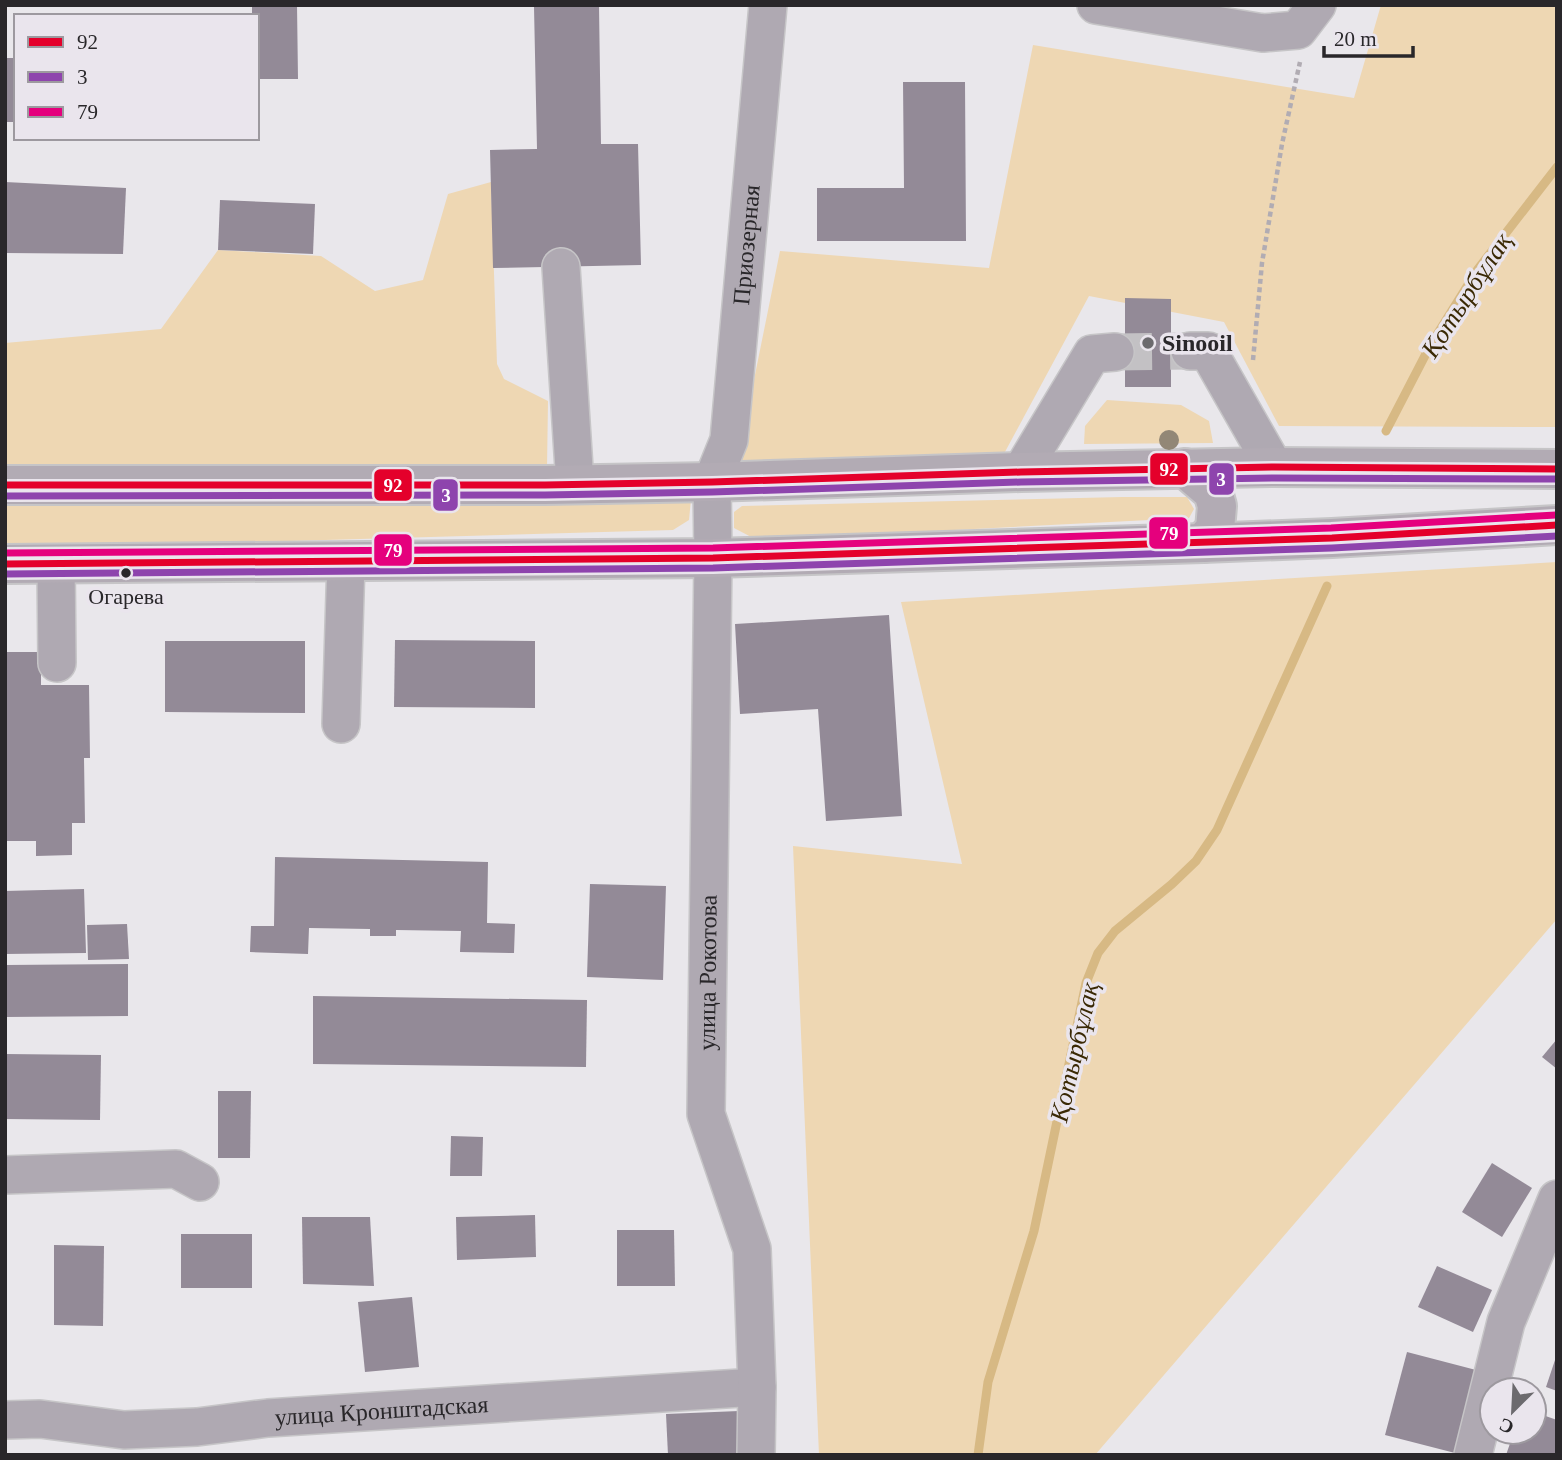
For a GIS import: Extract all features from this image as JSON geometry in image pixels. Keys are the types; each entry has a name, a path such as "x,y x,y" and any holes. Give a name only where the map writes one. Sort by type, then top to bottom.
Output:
{"main road":[{"path":"5,485 575,484 1185,468 1557,468"},
{"path":"1185,468 1213,492 1217,506 1214,529 1203,543"},
{"path":"5,564 713,558 1203,543 1557,524"}],"street":[{"name":"Приозерная","path":"712,482 729,440 768,5"},
{"path":"1096,5 1263,33 1307,18"},
{"path":"561,267 575,484"},
{"path":"1190,351 1208,351 1274,467"},
{"path":"1021,472 1092,354 1115,352"},
{"name":"улица Рокотова","path":"712,482 706,1114 751,1249 757,1387 756,1455"},
{"path":"341,724 346,561"},
{"path":"57,564 57,663"},
{"path":"5,1175 176,1169 200,1182"},
{"path":"1473,1455 1506,1322 1557,1199"},
{"name":"улица Кронштадская","path":"5,1420 40,1419 124,1430 185,1428 268,1418 757,1387"}],"path":[{"path":"1253,360 1262,262 1307,18"}],"shaded area":[{"path":"1381,5 1557,5 1557,427 1279,426 1224,322 1089,296 999,463 737,464 780,251 989,268 1033,45 1354,98"},
{"path":"491,182 497,364 504,379 548,401 547,468 5,464 5,343 161,329 218,250 321,256 375,291 423,280 448,194"},
{"path":"1107,400 1181,405 1209,421 1213,443 1084,444 1085,426"},
{"path":"5,493 691,499 689,520 673,530 5,549"},
{"path":"1187,497 1194,509 1189,518 757,540 734,528 734,512 742,506"},
{"path":"1557,562 1557,919 1095,1455 819,1455 793,846 962,864 901,602"}],"building":[{"path":"252,5 297,5 298,79 259,79 259,14 252,14"},
{"path":"599,6 601,144 638,144 641,265 493,268 490,150 537,149 534,7"},
{"path":"5,58 14,58 14,122 5,122"},
{"path":"903,82 965,82 966,241 817,241 817,188 904,188"},
{"path":"5,182 126,188 123,254 5,253"},
{"path":"220,200 315,204 313,254 218,250"},
{"name":"Sinooil","path":"1125,298 1171,299 1171,387 1125,387"},
{"path":"889,615 902,816 826,821 818,709 740,714 735,624"},
{"path":"395,640 535,641 535,708 394,707"},
{"path":"165,641 305,641 305,713 165,712"},
{"path":"5,652 41,652 41,685 89,685 90,758 84,758 85,823 72,823 72,855 36,856 36,841 5,841"},
{"path":"275,857 488,862 487,923 515,924 514,953 460,952 461,931 396,930 396,936 370,936 370,929 309,928 308,954 250,952 251,926 274,926"},
{"path":"590,884 666,886 663,980 587,977"},
{"path":"84,889 86,953 5,954 5,891"},
{"path":"127,924 129,959 88,960 87,925"},
{"path":"128,964 128,1016 5,1017 5,965"},
{"path":"313,996 587,1000 586,1067 313,1064"},
{"path":"1557,1039 1557,1069 1542,1057"},
{"path":"5,1054 101,1055 100,1120 5,1119"},
{"path":"218,1091 251,1091 250,1158 218,1158"},
{"path":"451,1136 483,1137 482,1176 450,1176"},
{"path":"1492,1163 1532,1188 1502,1237 1462,1212"},
{"path":"535,1215 536,1257 457,1260 456,1217"},
{"path":"302,1217 370,1217 374,1286 303,1284"},
{"path":"617,1230 674,1230 675,1286 617,1286"},
{"path":"181,1234 252,1234 252,1288 181,1288"},
{"path":"54,1245 104,1246 103,1326 54,1325"},
{"path":"1437,1266 1492,1290 1473,1332 1418,1307"},
{"path":"412,1297 419,1367 365,1372 358,1302"},
{"path":"1407,1352 1476,1370 1455,1453 1385,1435"},
{"path":"1556,1357 1557,1391 1548,1388"},
{"path":"739,1411 742,1455 668,1455 666,1414"},
{"path":"1548,1417 1557,1420 1557,1455 1506,1455 1509,1446 1548,1446"}],"waterway":[{"name":"Қотырбұлақ","path":"1386,431 1430,346 1478,269 1557,167"},
{"name":"Қотырбұлақ","path":"978,1455 988,1382 1034,1231 1086,983 1098,953 1115,931 1196,861 1217,830 1327,586"}],"tunnel":[{"path":"1115,352 1190,351"}],"transit line":[{"name":"92","path":"5,485 545,485 1274,467 1557,469"},
{"name":"3","path":"5,496 545,495 1021,482 1274,478 1557,479"},
{"name":"79","path":"5,553 713,548 1331,528 1556,515"},
{"name":"92","path":"5,564 713,558 1332,538 1557,525"},
{"name":"3","path":"5,574 713,568 1332,548 1557,536"}],"place":[{"name":"Sinooil","path":"1148,343"},
{"name":"Огарева","path":"126,573"}]}
